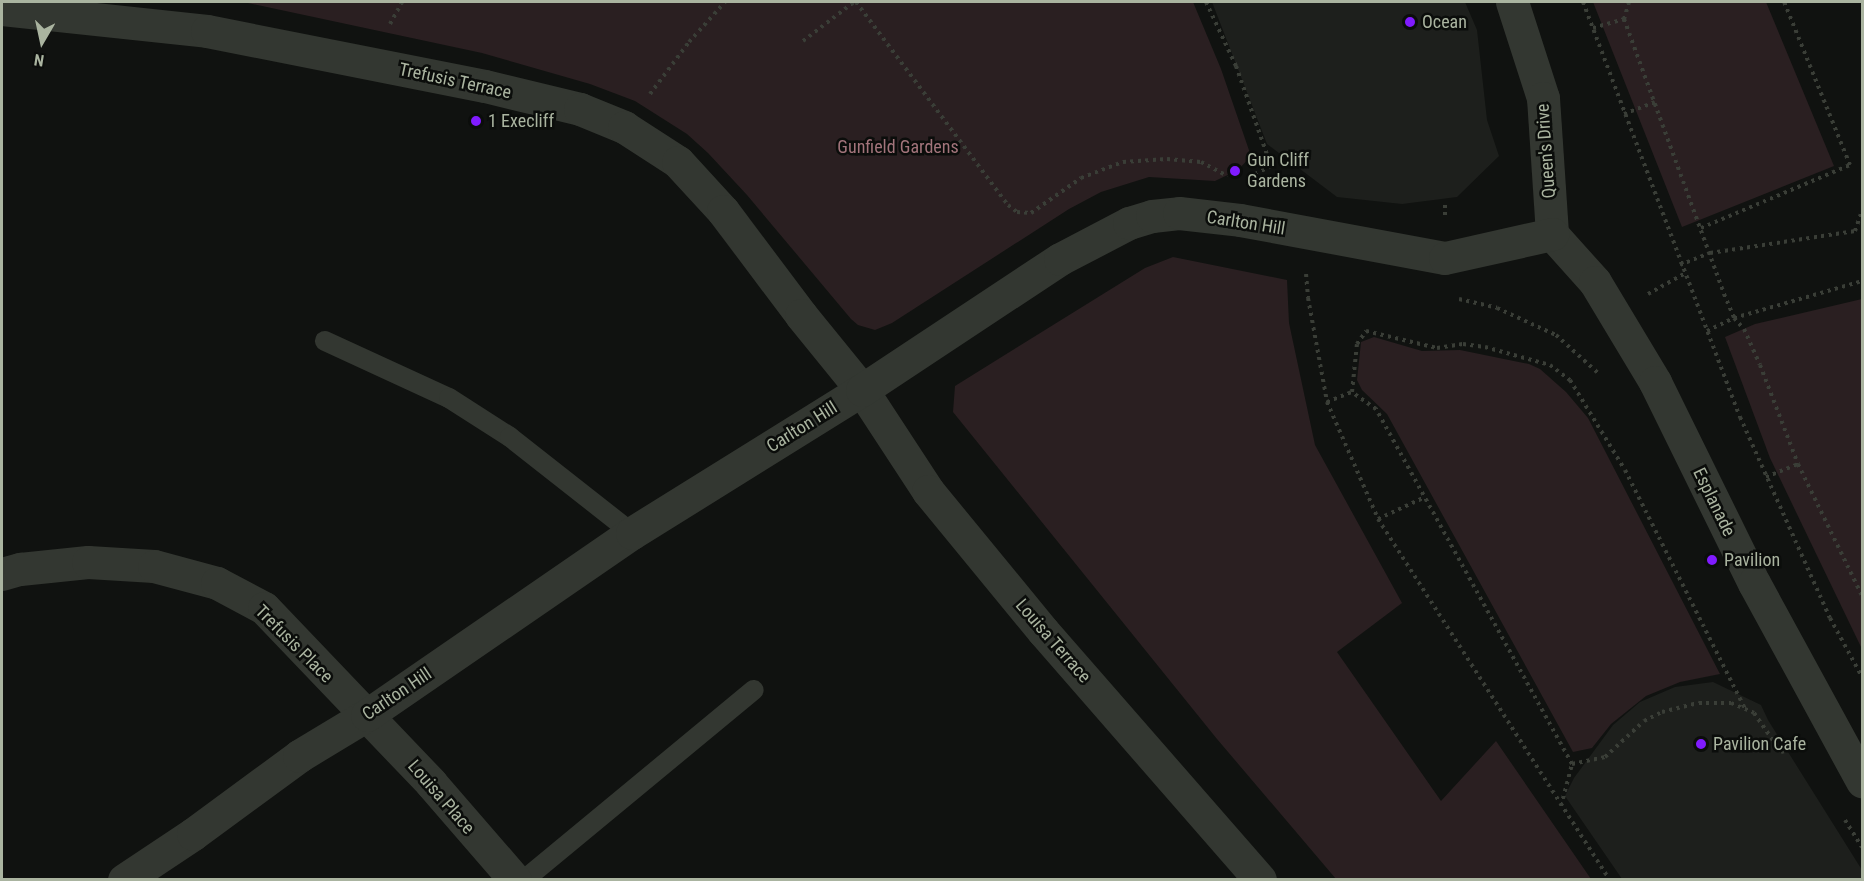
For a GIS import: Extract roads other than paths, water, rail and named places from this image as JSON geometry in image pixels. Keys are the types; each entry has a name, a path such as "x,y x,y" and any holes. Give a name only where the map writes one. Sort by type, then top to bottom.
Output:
{"street":[{"name":"Queen's Drive","path":"1512,2 1543,98 1552,234"},
{"name":"Trefusis Terrace","path":"2,9 207,31 485,86 580,109 624,128 678,162 723,211 801,315 862,390"},
{"name":"Carlton Hill","path":"124,879 193,834 298,756 367,715 632,533 862,390 1060,259 1129,223 1152,216 1179,213 1240,220 1445,258 1552,234"},
{"name":"Esplanade","path":"1552,234 1595,282 1655,382 1754,584 1863,781"},
{"name":"Louisa Terrace","path":"862,390 928,492 1043,631 1260,879"},
{"name":"Trefusis Place","path":"2,574 20,569 88,562 154,566 217,583 264,608 367,715"},
{"name":"Louisa Place","path":"367,715 515,879"}],"lane":[{"path":"325,341 449,398 510,437 632,533"},
{"path":"524,879 754,690"}],"place":[{"name":"Ocean","path":"1410,22"},
{"name":"1 Execliff","path":"476,121"},
{"name":"Gun Cliff Gardens","path":"1235,171"},
{"name":"Pavilion","path":"1712,560"},
{"name":"Pavilion Cafe","path":"1701,744"}],"park label":[{"name":"Gunfield Gardens","path":"898,147"}]}
